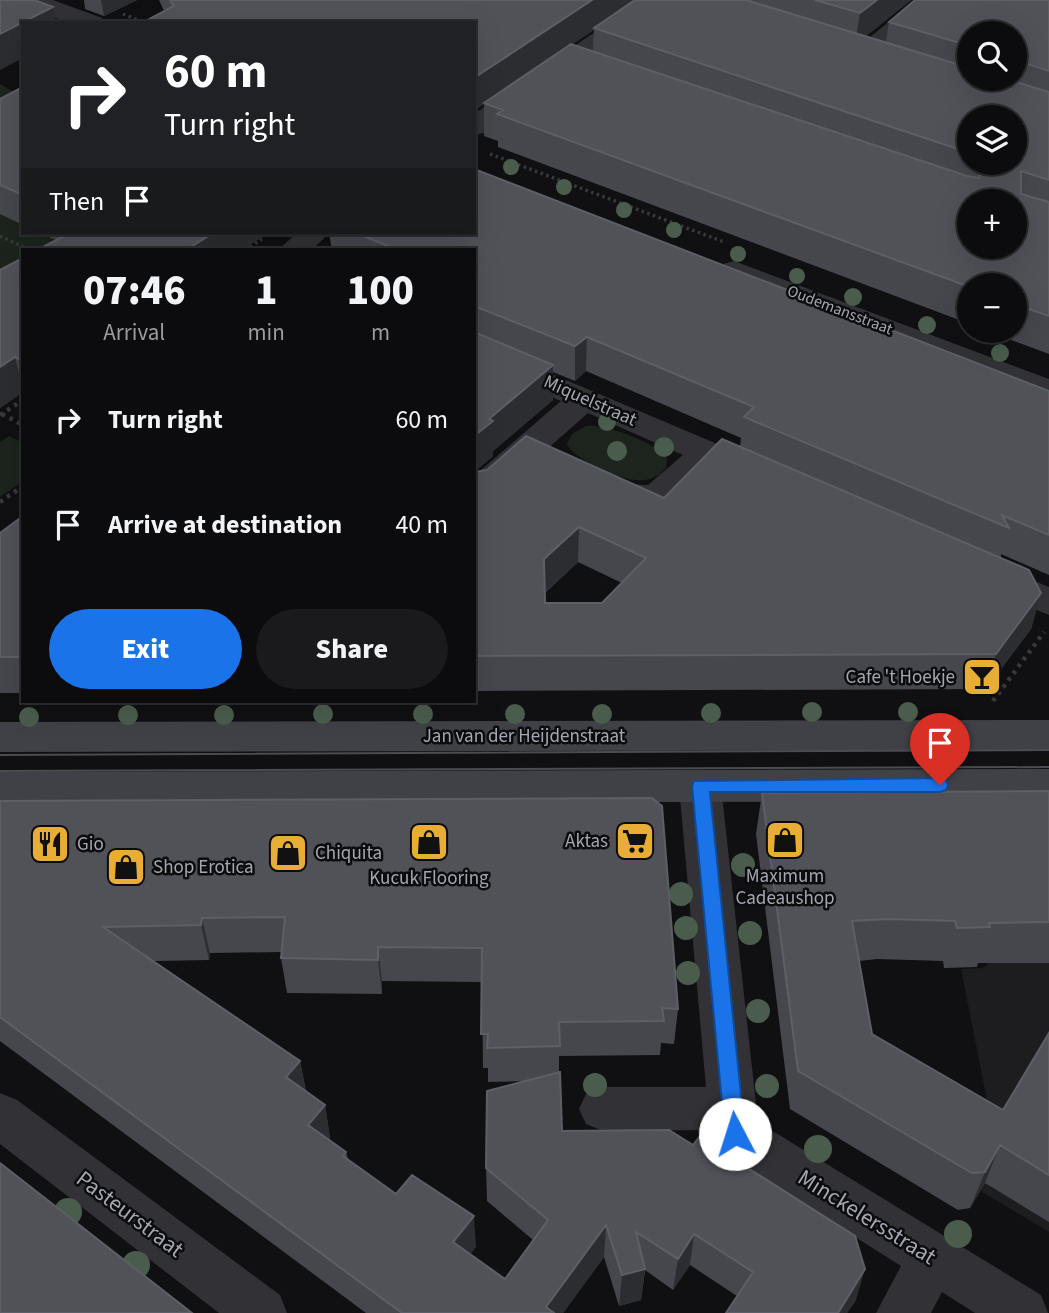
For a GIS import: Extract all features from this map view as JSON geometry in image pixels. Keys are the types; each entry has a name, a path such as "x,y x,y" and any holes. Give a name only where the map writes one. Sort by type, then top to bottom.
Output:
{"street":[{"path":"30,0 88,21"},
{"path":"476,126 580,67 658,0"},
{"path":"860,58 930,0"},
{"path":"833,50 885,66"},
{"path":"296,248 312,235"},
{"name":"Oudemansstraat","path":"709,260 1049,391"},
{"name":"Miquelstraat","path":"476,352 782,485"},
{"path":"476,493 584,399"},
{"path":"526,450 626,496 651,498 668,489 706,452"},
{"path":"960,563 1049,602"},
{"name":"Jan van der Heijdenstraat","path":"0,737 1049,735"},
{"path":"0,788 1048,785"},
{"name":"Minckelersstraat","path":"701,786 735,1134 1022,1313"},
{"path":"603,1109 732,1108"},
{"name":"Pasteurstraat","path":"0,1115 261,1313"},
{"path":"902,1313 934,1258"}],"path":[{"path":"0,236 26,248"},
{"path":"1,414 21,401"},
{"path":"1,414 21,424"},
{"path":"0,502 21,487"},
{"path":"968,735 1049,626"}],"shaded area":[{"path":"0,84 21,96 21,235 72,235 49,248 21,248 21,265 0,278"},
{"path":"586,426 605,428 642,441 662,453 667,459 666,468 657,476 641,480 630,479 597,467 577,455 567,443 572,434"},
{"path":"9,436 21,442 21,482 0,497 0,442"},
{"path":"1049,962 1049,1232 982,1192 976,1176 988,1105 961,969 983,968 988,963"}],"building":[{"path":"0,0 34,0 53,7 21,21 0,34"},
{"path":"170,0 592,0 476,77 476,21 146,21 174,6"},
{"path":"635,0 746,0 957,64 957,91 1027,91 1027,85 1049,92 1049,180 1027,173 1027,105 957,105 957,149 594,28"},
{"path":"815,0 877,0 860,13"},
{"path":"915,0 1049,0 1049,71 1027,64 1027,21 957,21 957,42 889,22"},
{"path":"571,44 957,173 957,175 979,178 979,175 1021,175 1021,189 957,189 957,259 1027,259 1027,196 1049,202 1049,316 1027,308 1027,273 957,273 957,282 497,114 503,110 484,103"},
{"path":"21,88 21,194 0,185 0,99"},
{"path":"476,170 1049,391 1049,535 1002,515 1009,528 744,417 754,407 587,337 575,346 476,307 476,248 393,248 361,235 476,235"},
{"path":"66,235 210,235 189,248 41,248"},
{"path":"21,259 21,358 15,357 0,367 0,270"},
{"path":"476,333 553,365 489,419 493,421 476,434"},
{"path":"526,436 664,498 722,439 1029,570 1041,593 996,654 476,656 476,472 487,470","holes":["579,527 646,558 602,603 545,603 544,559"]},
{"path":"21,517 21,657 0,657 0,533"},
{"path":"1049,791 1049,922 989,923 990,927 957,928 955,921 852,921 872,1034 1003,1110 1049,1033 1049,1175 1000,1145 985,1172 972,1173 798,1071 762,793"},
{"path":"652,798 662,806 678,1009 662,1008 664,1021 559,1022 560,1046 487,1048 488,1034 481,1034 482,948 378,947 378,960 281,958 285,917 202,918 201,925 103,927 300,1061 286,1077 325,1105 308,1125 346,1152 343,1156 396,1194 412,1175 474,1216 453,1242 505,1279 548,1220 486,1168 487,1091 560,1072 562,1131 669,1130 693,1145 699,1137 855,1236 865,1269 838,1313 726,1313 753,1272 694,1234 678,1259 636,1232 645,1269 622,1275 606,1225 546,1307 554,1313 402,1313 0,1017 0,801"},
{"path":"0,1163 192,1313 0,1313"}],"tram line":[{"path":"0,755 1049,750"},
{"path":"0,771 1049,767"}],"place":[{"name":"Cafe 't Hoekje","path":"982,677"},
{"name":"Maximum Cadeaushop","path":"785,840"},
{"name":"Aktas","path":"635,841"},
{"name":"Kucuk Flooring","path":"429,842"},
{"name":"Gio","path":"50,844"},
{"name":"Chiquita","path":"288,853"},
{"name":"Shop Erotica","path":"126,867"}],"route":[{"path":"735,1134 701,786 940,785"}]}
